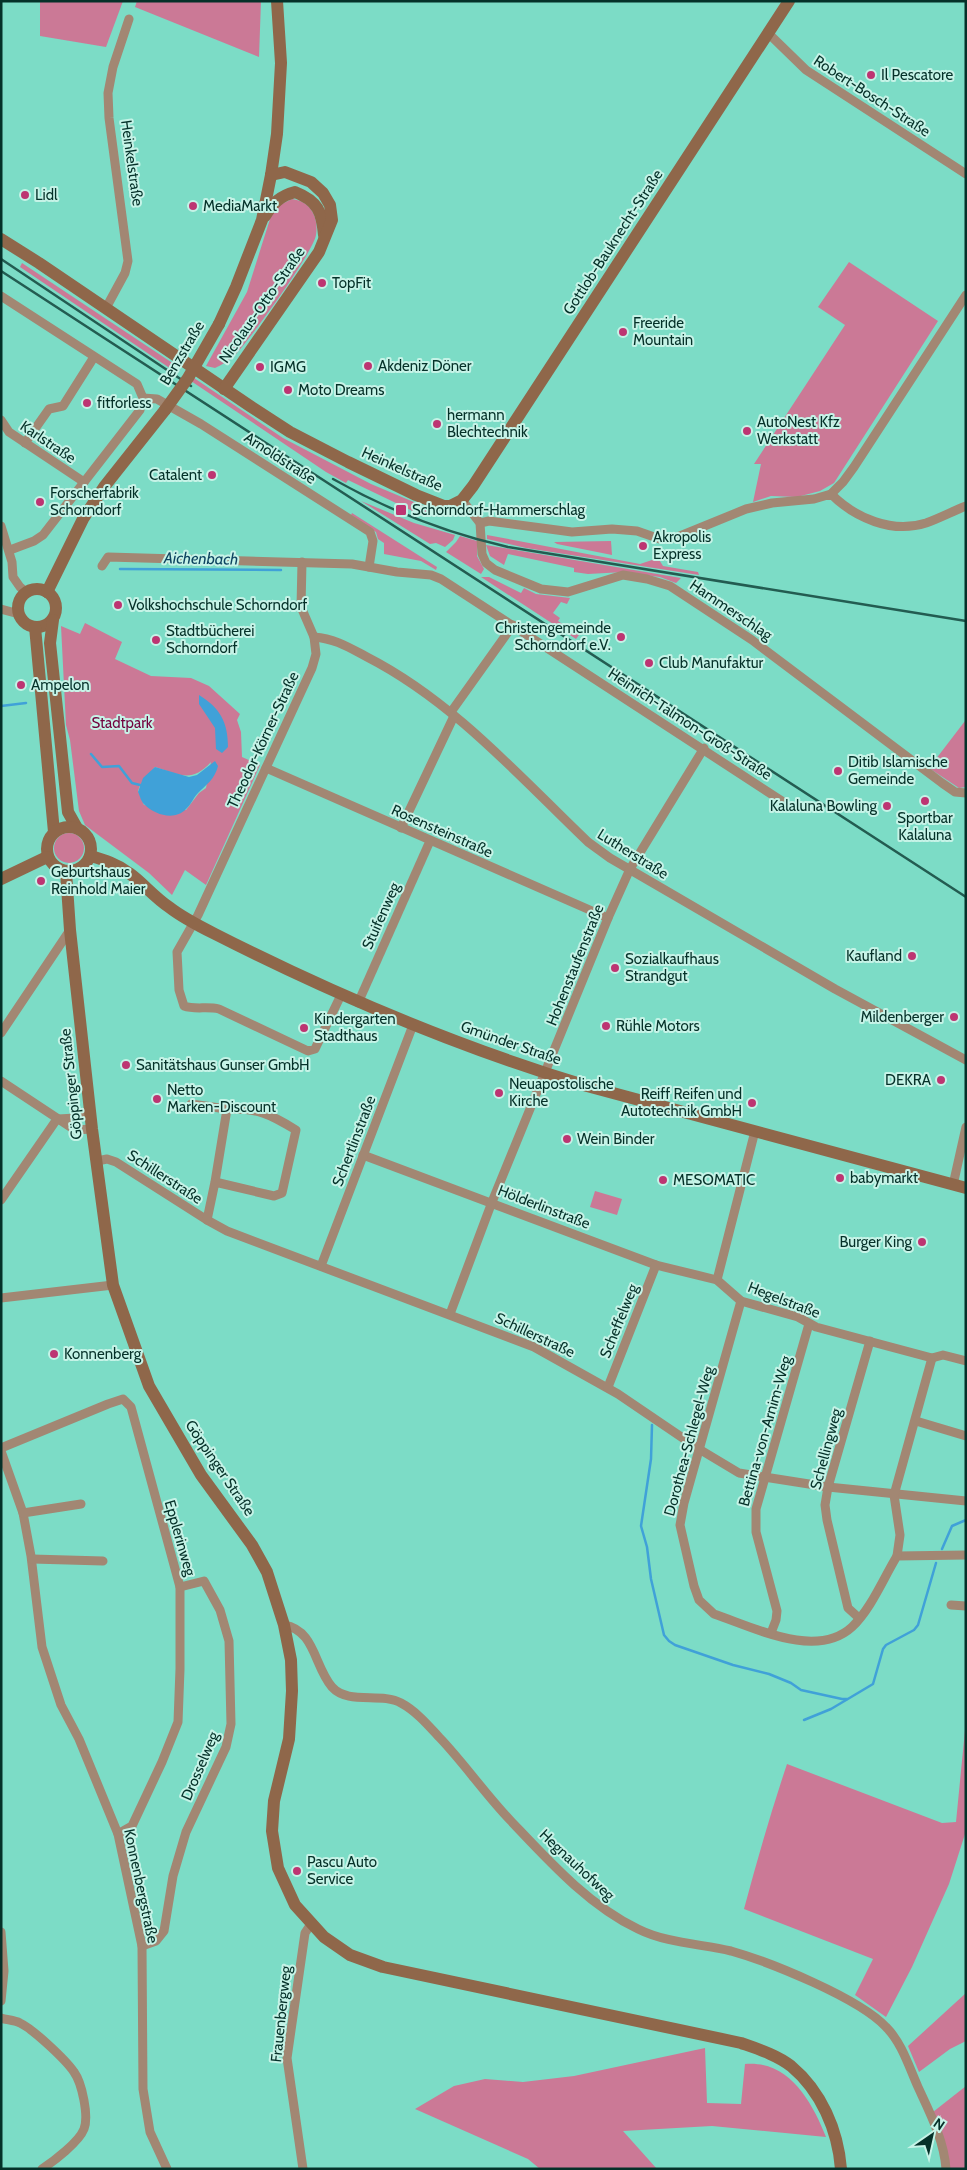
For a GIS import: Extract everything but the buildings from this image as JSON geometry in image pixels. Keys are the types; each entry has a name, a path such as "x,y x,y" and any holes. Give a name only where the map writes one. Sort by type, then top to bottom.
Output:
{"main road":[{"name":"Benzstraße","path":"47,592 83,518 188,378 219,324 236,287 262,220 272,175 278,126 281,63 277,1"},
{"name":"Gottlob-Bauknecht-Straße","path":"462,500 789,1"},
{"name":"Benzstraße","path":"250,249 271,136 275,55 279,36"},
{"name":"Nicolaus-Otto-Straße","path":"224,389 319,252 332,220 330,205 311,182 285,172 272,175 280,185 314,202 323,219 324,239"},
{"path":"262,220 272,205 283,195 295,192"},
{"name":"Heinkelstraße","path":"1,239 290,432 361,470 416,496 444,506 450,506 462,500"},
{"path":"33,590 47,592 53,597 56,605 56,613 52,620 48,625 35,628 28,625 19,614 19,602 26,592 33,590"},
{"path":"52,620 50,643 67,802 71,819 77,828 88,837 91,849 90,856 83,867 66,872 57,869 47,857 47,843 54,832 65,827 77,828"},
{"path":"35,628 54,832"},
{"name":"Gmünder Straße","path":"90,856 113,864 128,872 167,906 193,923 358,1003 413,1025 545,1073 966,1188"},
{"path":"1,879 47,857"},
{"name":"Göppinger Straße","path":"66,872 70,930 90,1112 113,1285 153,1394 201,1475 252,1545 266,1572 284,1625 291,1660 291,1717 289,1739 274,1801 272,1831 278,1868 295,1904 324,1936 350,1955 383,1966 741,2043 765,2052 790,2065 814,2090 835,2135 841,2169"}],"street":[{"name":"Heinkelstraße","path":"106,308 126,272 128,261 109,118 108,92 113,67 129,19"},
{"name":"Robert-Bosch-Straße","path":"769,34 806,70 966,174"},
{"path":"462,500 480,523 489,521 572,532 612,529 637,531 660,539 675,538 746,509 772,502 814,499 831,494 854,467 966,295"},
{"path":"1,296 137,384 143,398 140,410 43,535 34,541 10,550"},
{"path":"25,443 50,409 63,406 94,357"},
{"name":"Arnoldstraße","path":"143,398 157,398 370,532 373,541 368,567"},
{"name":"Karlstraße","path":"1,420 9,432 84,482"},
{"path":"831,494 856,515 872,521 897,526 925,523 966,506"},
{"name":"Hammerschlag","path":"480,523 482,554 486,563 495,570 540,589 568,592 623,575 647,579 670,586 752,640 942,783 955,792 966,793"},
{"path":"1,526 10,550 13,577 26,592"},
{"name":"Heinrich-Talmon-Groß-Straße","path":"102,566 108,557 302,562 368,567 431,575 441,579 704,748 785,803"},
{"name":"Theodor-Körner-Straße","path":"302,562 301,607 314,637 316,654 312,668 193,923 176,952 179,990 184,1006 190,1008 208,1006 219,1009 308,1051 315,1050 341,995"},
{"path":"1,609 19,614"},
{"path":"400,828 453,714 512,625"},
{"name":"Lutherstraße","path":"314,637 332,639 381,664 418,686 453,714 588,842 610,858 835,989 966,1060"},
{"name":"Hohenstaufenstraße","path":"450,1314 492,1202 608,918 630,869 704,748"},
{"name":"Rosensteinstraße","path":"266,768 608,918"},
{"name":"Stuifenweg","path":"358,1003 430,841"},
{"path":"1,1033 70,930"},
{"name":"Schertlinstraße","path":"321,1266 413,1025"},
{"path":"1,1081 75,1130 92,1129"},
{"path":"191,1104 226,1110 248,1108 272,1116 296,1130 282,1193 274,1196 216,1182"},
{"path":"206,1220 216,1182 226,1110"},
{"path":"57,1119 76,1118 90,1112"},
{"path":"1,1200 57,1119"},
{"path":"953,1185 966,1126"},
{"path":"717,1280 755,1131"},
{"name":"Hölderlinstraße","path":"363,1155 656,1265 717,1280"},
{"name":"Schillerstraße","path":"97,1161 107,1159 116,1162 206,1220 276,1251 321,1266 534,1347 608,1387 699,1449 739,1473 828,1487 966,1501"},
{"name":"Scheffelweg","path":"608,1387 656,1265"},
{"name":"Hegelstraße","path":"717,1280 741,1301 798,1317 809,1324 932,1358 943,1355 966,1361"},
{"path":"1,1298 113,1285"},
{"name":"Dorothea-Schlegel-Weg","path":"741,1301 684,1503 680,1526 699,1600 714,1614 796,1641 820,1642 843,1633 859,1618 897,1556"},
{"name":"Bettina-von-Arnim-Weg","path":"771,1633 777,1611 755,1520 756,1509 809,1324"},
{"name":"Schellingweg","path":"859,1618 848,1608 825,1506 828,1487 870,1341"},
{"path":"932,1358 894,1495 900,1535 897,1556 966,1555"},
{"name":"Epplerinweg","path":"1,1450 63,1421 123,1399 131,1407 152,1491 180,1587 180,1668 178,1722 162,1762 132,1826 118,1834"},
{"path":"916,1421 966,1436"},
{"name":"Konnenbergstraße","path":"1,1450 22,1513 32,1559 42,1647 61,1705 79,1739 118,1834 142,1946 143,2089 150,2132 167,2169"},
{"path":"22,1513 81,1504"},
{"path":"32,1559 103,1561"},
{"name":"Drosselweg","path":"142,1946 156,1941 164,1931 173,1876 186,1832 226,1747 231,1724 229,1641 220,1610 204,1581 180,1587"},
{"path":"951,1606 966,1606"},
{"name":"Hegnauhofweg","path":"284,1625 294,1626 308,1640 332,1687 337,1691 354,1696 384,1697 398,1701 408,1707 448,1746 508,1818 540,1852 593,1901 616,1918 641,1931 690,1944 731,1951 773,1965 836,1994 876,2017 888,2028 902,2050 940,2137 946,2169"},
{"name":"Frauenbergweg","path":"303,2169 288,2058 305,1933 312,1924"},
{"path":"1,1932 4,1971 1,2001"},
{"path":"1,2018 27,2026 53,2050 75,2073 85,2104 84,2129 62,2155 42,2169"}],"green space":[{"path":"40,1 123,1 106,47 40,36"},
{"path":"137,1 261,1 259,57 135,7"},
{"path":"292,199 304,203 312,211 317,228 312,245 280,297 242,347 234,356 220,366 215,368 206,366 247,292 270,219 276,207"},
{"path":"849,262 938,321 834,483 820,491 797,497 771,496 753,502 761,464 754,464 845,325 818,307"},
{"path":"22,263 177,366 174,371 20,267"},
{"path":"194,378 283,438 371,484 428,508 425,517 348,480 346,483 326,472 191,381"},
{"path":"361,501 414,523 455,535 453,540 445,547 436,543 430,544"},
{"path":"352,513 437,567 436,570 421,561 384,554 384,543 378,539 376,532 351,515"},
{"path":"487,535 640,564 658,558 663,566 698,572 699,575 526,548 487,539"},
{"path":"460,536 477,541 477,556 484,569 481,574 446,552"},
{"path":"611,541 612,555 554,542"},
{"path":"486,545 681,578 676,583 660,577 624,572 588,574 574,572 574,568 508,554 504,565 490,556"},
{"path":"481,577 489,577 521,593 524,588 536,594 570,598 567,604 561,602 553,613 560,618 558,621 579,635 576,639"},
{"name":"Stadtpark","path":"85,623 122,642 115,659 151,676 191,678 209,686 240,714 237,720 241,732 242,757 260,765 206,885 185,870 172,895 149,873 85,825 79,811 70,740 66,725 61,626 80,634","holes":["211,762 206,788 199,793 186,810 144,805 138,791 140,785 155,767 179,774 192,775 204,769"]},
{"path":"965,721 966,787 959,788 929,768"},
{"path":"69,833 80,837 84,848 80,859 69,863 58,859 54,848 58,837"},
{"path":"595,1191 622,1199 617,1215 590,1207"},
{"path":"966,1720 966,1831 949,1884 912,1967 886,2017 855,1995 873,1959 744,1909 787,1764 942,1823 956,1822"},
{"path":"966,1993 966,2041 950,2049 919,2072 908,2046"},
{"path":"705,2048 707,2103 741,2104 745,2064 761,2065 774,2069 786,2076 797,2086 814,2110 826,2137 712,2126 623,2131 657,2169 540,2169 528,2159 415,2109 454,2086 485,2079 523,2082 574,2076"},
{"path":"966,2086 966,2169 949,2169 933,2112"}],"water":[{"path":"199,695 212,705 224,723 228,747 222,753 216,749 215,728 199,704"},
{"path":"215,761 218,766 217,771 181,813 171,816 159,814 149,809 142,801 138,792 143,778 155,767 189,777 197,775"}],"waterway":[{"name":"Aichenbach","path":"120,569 281,570"},
{"name":"Aichenbach","path":"1,706 26,703"},
{"path":"91,754 102,767 119,766 132,783 140,785"},
{"path":"652,1425 651,1459 641,1526 647,1547 651,1579 664,1635 675,1645 733,1665 769,1674 791,1683 801,1690 847,1699"},
{"path":"942,1549 952,1526 966,1520"},
{"path":"804,1720 831,1709 873,1684 883,1649 886,1645 914,1630 918,1625 936,1563"}],"railway":[{"path":"1,259 191,386"},
{"path":"1,271 966,897"},
{"path":"333,479 375,501 440,528 508,547 966,621"}],"place":[{"name":"Il Pescatore","path":"871,75"},
{"name":"Lidl","path":"25,195"},
{"name":"MediaMarkt","path":"193,206"},
{"name":"TopFit","path":"322,283"},
{"name":"Freeride Mountain","path":"623,332"},
{"name":"Akdeniz Döner","path":"368,366"},
{"name":"IGMG","path":"260,367"},
{"name":"Moto Dreams","path":"288,390"},
{"name":"fitforless","path":"87,403"},
{"name":"hermann Blechtechnik","path":"437,424"},
{"name":"AutoNest Kfz Werkstatt","path":"747,431"},
{"name":"Catalent","path":"212,475"},
{"name":"Forscherfabrik Schorndorf","path":"40,502"},
{"name":"Schorndorf-Hammerschlag","path":"401,510"},
{"name":"Akropolis Express","path":"643,546"},
{"name":"Volkshochschule Schorndorf","path":"118,605"},
{"name":"Christengemeinde Schorndorf e.V.","path":"621,637"},
{"name":"Stadtbücherei Schorndorf","path":"156,640"},
{"name":"Club Manufaktur","path":"649,663"},
{"name":"Ampelon","path":"21,685"},
{"name":"Ditib Islamische Gemeinde","path":"838,771"},
{"name":"Sportbar Kalaluna","path":"925,801"},
{"name":"Kalaluna Bowling","path":"887,806"},
{"name":"Geburtshaus Reinhold Maier","path":"41,881"},
{"name":"Kaufland","path":"912,956"},
{"name":"Sozialkaufhaus Strandgut","path":"615,968"},
{"name":"Mildenberger","path":"954,1017"},
{"name":"Rühle Motors","path":"606,1026"},
{"name":"Kindergarten Stadthaus","path":"304,1028"},
{"name":"Sanitätshaus Gunser GmbH","path":"126,1065"},
{"name":"DEKRA","path":"941,1080"},
{"name":"Neuapostolische Kirche","path":"499,1093"},
{"name":"Netto Marken-Discount","path":"157,1099"},
{"name":"Reiff Reifen und Autotechnik GmbH","path":"752,1103"},
{"name":"Wein Binder","path":"567,1139"},
{"name":"babymarkt","path":"840,1178"},
{"name":"MESOMATIC","path":"663,1180"},
{"name":"Burger King","path":"922,1242"},
{"name":"Konnenberg","path":"54,1354"},
{"name":"Pascu Auto Service","path":"297,1871"}]}
